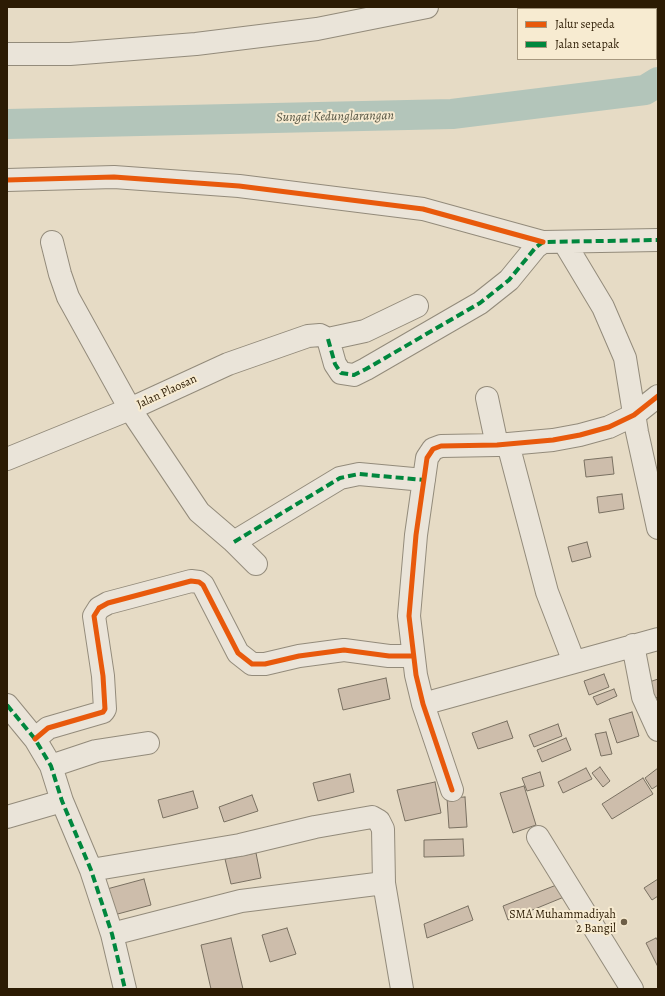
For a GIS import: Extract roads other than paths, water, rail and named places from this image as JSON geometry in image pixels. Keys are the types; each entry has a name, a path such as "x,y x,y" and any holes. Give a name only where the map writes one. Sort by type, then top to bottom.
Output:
{"street":[{"path":"7,54 70,54 196,44 317,29 426,7"},
{"path":"7,180 114,177 239,186 423,209 554,242 603,308 625,358 634,414 658,528"},
{"path":"417,306 365,331 328,339 334,364 341,373 354,375 366,369 480,303 509,280 536,247 554,242 658,240"},
{"path":"52,242 60,274 68,297 130,409 199,512 234,542 256,564"},
{"name":"Jalan Plaosan","path":"8,455 130,409 228,364 308,336 320,335 328,339"},
{"path":"452,790 423,704 413,656 409,616 416,534 427,458 433,449 441,446 503,444 553,440 580,435 609,427 634,414 658,396"},
{"path":"487,398 503,444 547,592 574,662"},
{"path":"234,542 340,478 359,474 424,480"},
{"path":"35,739 48,728 103,712 106,709 103,676 94,616 99,608 108,603 191,582 199,582 203,585 238,653 252,664 265,664 299,656 344,650 389,656 413,656"},
{"path":"423,704 658,639"},
{"path":"633,646 643,697 658,730"},
{"path":"7,705 35,739 51,766 62,801 91,870 112,934 125,989"},
{"path":"51,766 96,751 148,743"},
{"path":"7,817 62,801"},
{"path":"91,870 240,845 315,827 372,817 379,820 383,829 384,883 402,989"},
{"path":"538,837 632,989"},
{"path":"112,934 241,901 384,883"}],"waterway":[{"name":"Sungai Kedunglarangan","path":"7,124 452,114 645,90 658,82"}],"place":[{"name":"SMA Muhammadiyah 2 Bangil","path":"624,922"}]}
